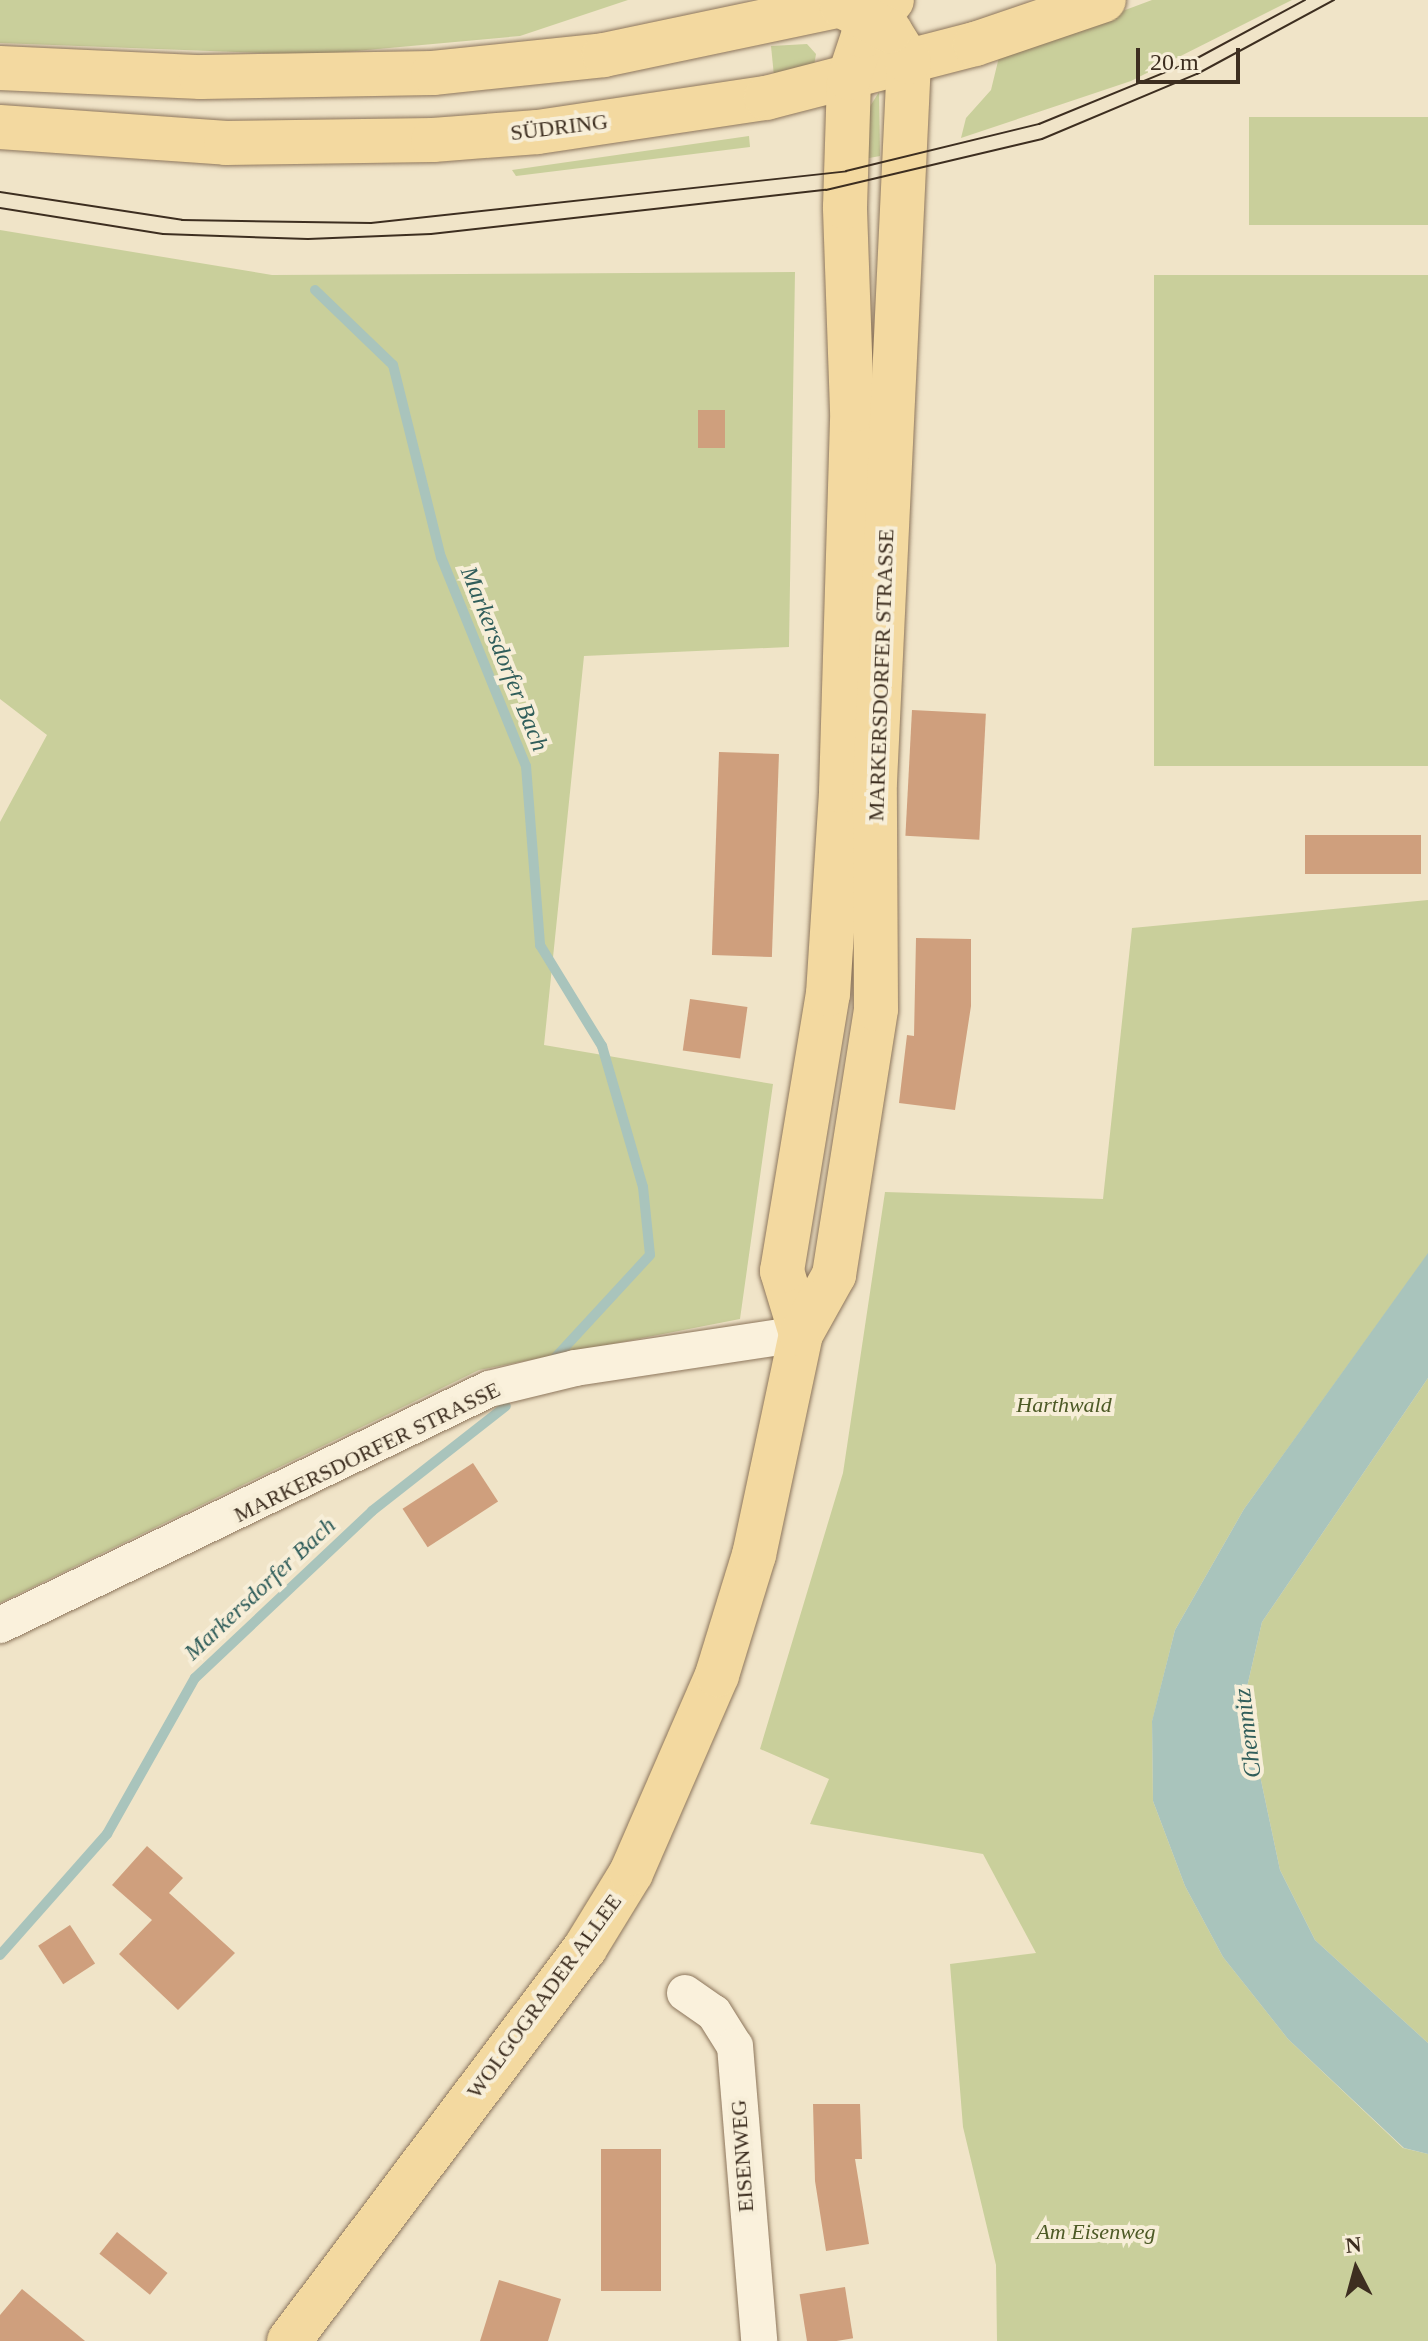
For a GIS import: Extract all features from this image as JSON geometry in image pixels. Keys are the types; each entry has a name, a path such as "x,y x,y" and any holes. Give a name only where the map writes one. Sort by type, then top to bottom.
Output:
{"main road":[{"name":"SÜDRING","path":"0,127 226,143 433,140 739,102 909,62 1104,0"},
{"path":"0,68 215,78 433,73 604,55 868,6 909,62"},
{"name":"MARKERSDORFER STRASSE","path":"801,1334 782,1271 828,994 840,806 852,410 845,207 849,78 868,6"},
{"name":"MARKERSDORFER STRASSE","path":"801,1334 834,1275 876,1009 876,767 909,62"},
{"name":"WOLGOGRADER ALLEE","path":"289,2341 585,1948 631,1873 721,1660 754,1555 801,1334"}],"street":[{"name":"MARKERSDORFER STRASSE","path":"0,1625 489,1389 575,1368 801,1334"},
{"name":"EISENWEG","path":"685,1993 714,2013 735,2046 759,2341"}],"green space":[{"path":"0,0 628,0 520,36 312,55 0,43"},
{"path":"1152,0 1292,0 1131,81 961,138 966,118 991,90 999,57"},
{"path":"807,44 816,54 814,66 774,76 771,46"},
{"path":"879,92 880,156 864,159 869,108"},
{"path":"1249,117 1428,117 1428,225 1249,225"},
{"path":"749,136 750,147 516,176 512,170"},
{"path":"0,230 272,275 795,272 789,647 584,656 544,1045 773,1084 740,1319 479,1370 0,1603 0,822 47,735 0,699"},
{"path":"1154,275 1428,275 1428,766 1154,766"},
{"name":"Harthwald","path":"1428,900 1428,1254 1244,1509 1175,1630 1152,1722 1153,1801 1185,1886 1223,1957 1288,2039 1403,2148 1428,2154 1428,2341 997,2341 996,2265 963,2127 950,1964 1036,1953 983,1854 810,1824 829,1779 760,1749 843,1473 885,1192 1103,1199 1132,928"},
{"path":"1428,1378 1428,2043 1315,1940 1280,1870 1244,1700 1262,1622"}],"water":[{"name":"Chemnitz","path":"1428,1253 1428,1378 1262,1622 1244,1700 1280,1870 1315,1940 1428,2043 1428,2154 1404,2148 1288,2039 1223,1957 1185,1886 1153,1801 1152,1721 1175,1630 1244,1509"}],"building":[{"path":"698,410 725,410 725,448 698,448"},
{"path":"912,710 986,714 979,840 905,836"},
{"path":"719,752 779,754 772,957 712,955"},
{"path":"1305,835 1421,835 1421,874 1305,874"},
{"path":"916,938 971,939 971,1006 955,1110 899,1103 907,1035 914,1036"},
{"path":"690,999 747,1007 740,1059 683,1050"},
{"path":"473,1463 498,1502 428,1547 403,1509"},
{"path":"147,1846 183,1878 169,1893 235,1953 178,2010 119,1954 152,1920 112,1885"},
{"path":"70,1925 95,1964 63,1984 38,1946"},
{"path":"813,2104 860,2104 862,2159 855,2159 869,2244 826,2251 815,2181"},
{"path":"601,2149 661,2149 661,2291 601,2291"},
{"path":"117,2232 168,2273 150,2295 99,2254"},
{"path":"499,2280 561,2299 548,2341 480,2341"},
{"path":"845,2287 853,2338 807,2341 800,2294"},
{"path":"22,2289 85,2341 0,2341 0,2315"}],"waterway":[{"name":"Markersdorfer Bach","path":"315,290 393,365 441,557 526,766 540,945 602,1046 643,1187 650,1255 555,1358"},
{"name":"Markersdorfer Bach","path":"0,1955 107,1834 195,1678 372,1511 506,1406"}],"tram line":[{"path":"0,192 182,220 371,223 846,171 1039,124 1188,63 1305,0"},
{"path":"0,208 163,234 308,239 431,234 826,190 1042,139 1197,74 1334,0"}],"park label":[{"name":"Am Eisenweg","path":"1096,2232"}]}
